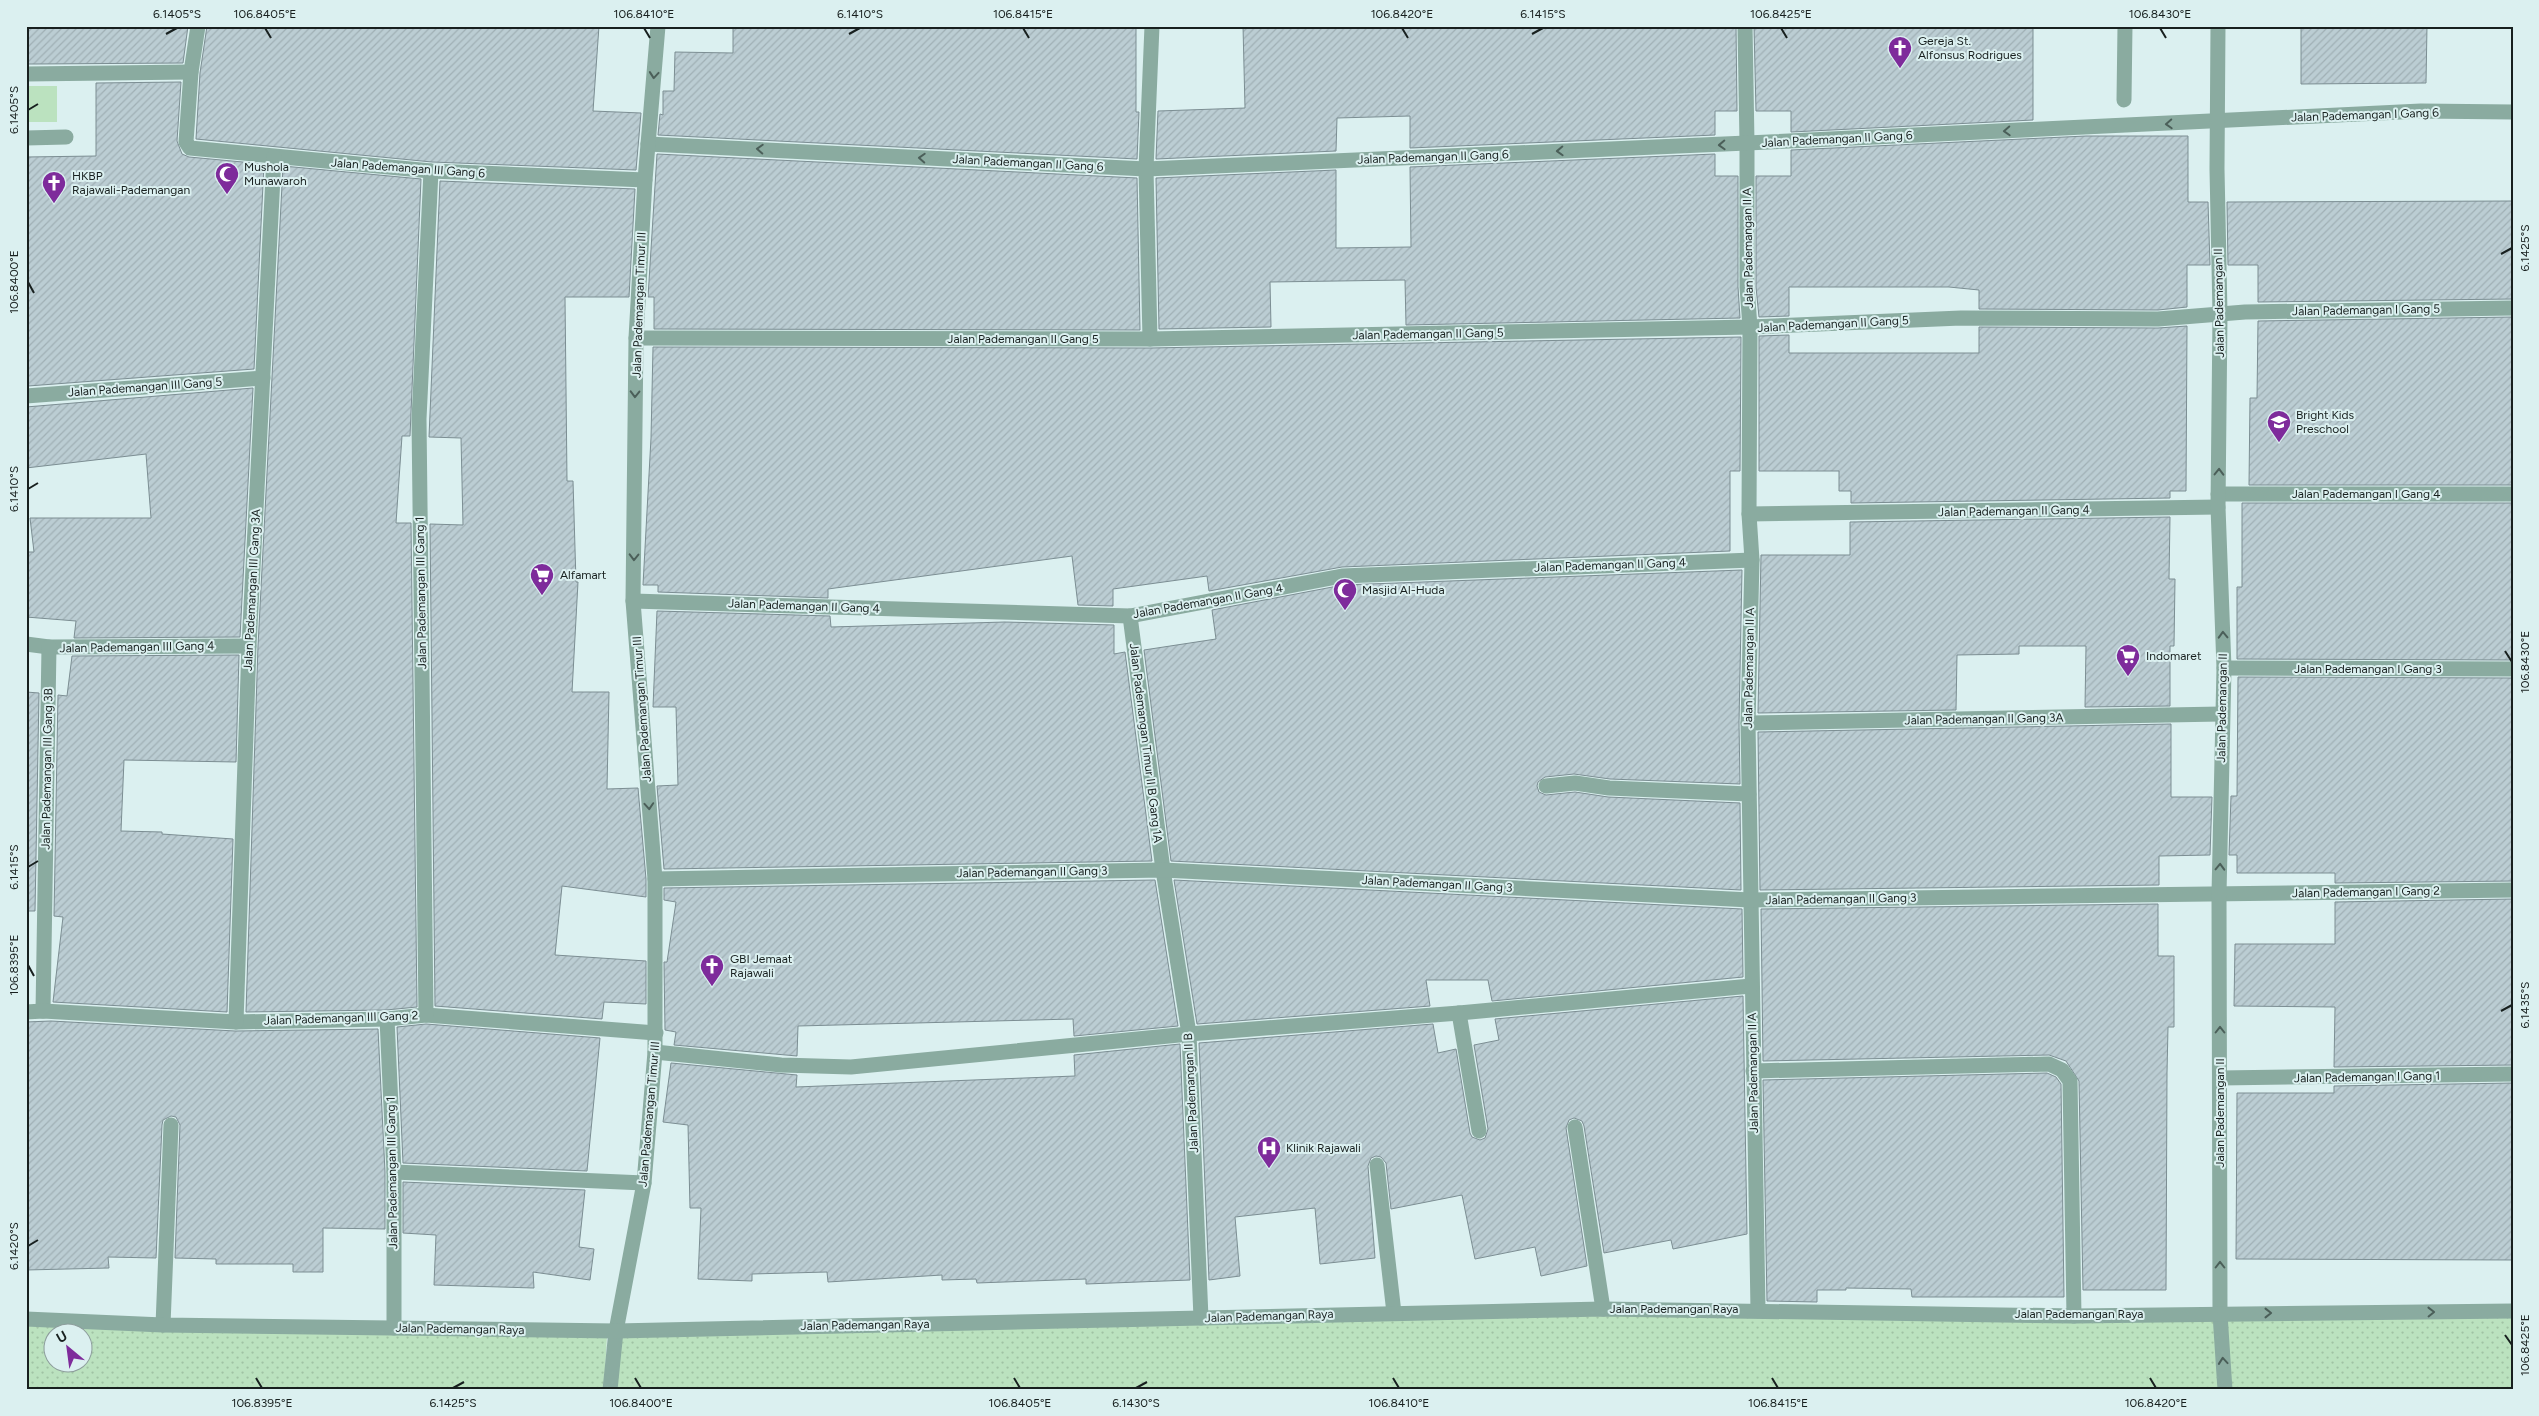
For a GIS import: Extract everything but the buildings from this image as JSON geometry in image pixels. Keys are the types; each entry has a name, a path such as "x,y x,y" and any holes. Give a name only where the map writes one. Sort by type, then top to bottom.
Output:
{"street":[{"name":"Jalan Pademangan III Gang 6","path":"198,26 190,72 186,142 190,148 430,171 645,180"},
{"name":"Jalan Pademangan Timur III","path":"610,1390 616,1331 644,1183 656,1033 655,879 633,601 636,338 645,180 658,26"},
{"path":"1150,339 1146,169 1152,26"},
{"name":"Jalan Pademangan II A","path":"1745,26 1748,144 1747,287 1750,328 1749,514 1752,560 1748,723 1758,1310"},
{"path":"2124,100 2125,26"},
{"name":"Jalan Pademangan II","path":"2218,26 2220,314 2218,501 2224,668 2221,714 2219,894 2220,1331 2226,1390"},
{"path":"26,74 190,72"},
{"name":"Jalan Pademangan I Gang 6","path":"2218,121 2421,111 2513,112"},
{"name":"Jalan Pademangan II Gang 6","path":"648,144 1146,169 1748,144 2218,121"},
{"path":"26,138 66,137"},
{"name":"Jalan Pademangan III Gang 3A","path":"236,1022 249,646 274,157"},
{"name":"Jalan Pademangan III Gang 1","path":"426,1015 419,419 430,171"},
{"name":"Jalan Pademangan I Gang 5","path":"2220,314 2513,308"},
{"name":"Jalan Pademangan II Gang 5","path":"636,338 1150,339 1750,328 1961,318 2158,319 2220,314"},
{"name":"Jalan Pademangan III Gang 5","path":"26,396 263,378"},
{"name":"Jalan Pademangan I Gang 4","path":"2218,501 2513,494"},
{"name":"Jalan Pademangan II Gang 4","path":"1749,514 2218,501"},
{"name":"Jalan Pademangan II Gang 4","path":"633,601 1130,616 1342,576 1752,560"},
{"name":"Jalan Pademangan Timur II B Gang 1A","path":"1130,616 1163,870"},
{"name":"Jalan Pademangan III Gang 4","path":"26,644 49,647 249,646"},
{"name":"Jalan Pademangan III Gang 3B","path":"43,1010 49,647"},
{"name":"Jalan Pademangan I Gang 3","path":"2224,668 2513,669"},
{"name":"Jalan Pademangan II Gang 3A","path":"1748,723 2221,714"},
{"path":"1546,786 1576,783 1609,788 1749,794"},
{"name":"Jalan Pademangan II Gang 3","path":"655,879 1163,870 1750,900 2219,894"},
{"name":"Jalan Pademangan II B","path":"1163,870 1182,1004 1189,1034 1200,1318"},
{"name":"Jalan Pademangan I Gang 2","path":"2219,894 2513,890"},
{"path":"655,1052 781,1066 851,1067 1189,1034 1459,1013 1751,986"},
{"name":"Jalan Pademangan III Gang 2","path":"26,1012 43,1010 236,1022 387,1019 426,1015 656,1033"},
{"path":"1459,1013 1479,1131"},
{"name":"Jalan Pademangan III Gang 1","path":"387,1019 394,1172 394,1328"},
{"path":"1753,1071 2049,1064 2062,1070 2070,1081 2074,1316"},
{"name":"Jalan Pademangan I Gang 1","path":"2220,1078 2513,1074"},
{"path":"163,1325 172,1125"},
{"path":"1575,1127 1603,1309"},
{"path":"1376,1165 1394,1312"},
{"path":"394,1172 644,1183"},
{"name":"Jalan Pademangan Raya","path":"26,1319 163,1325 616,1331 1394,1312 1603,1309 2074,1316 2513,1311"}],"green space":[{"path":"26,86 57,86 57,122 26,122"},
{"path":"2513,1311 2513,1390 614,1390 616,1331 1201,1318"},
{"path":"26,1325 42,1325 42,1374 92,1374 92,1326 607,1336 604,1390 26,1390"}],"place":[{"name":"Gereja St. Alfonsus Rodrigues","path":"1900,69"},
{"name":"Mushola Munawaroh","path":"227,195"},
{"name":"HKBP Rajawali-Pademangan","path":"54,204"},
{"name":"Bright Kids Preschool","path":"2279,443"},
{"name":"Alfamart","path":"542,596"},
{"name":"Masjid Al-Huda","path":"1345,611"},
{"name":"Indomaret","path":"2128,677"},
{"name":"GBI Jemaat Rajawali","path":"712,987"},
{"name":"Klinik Rajawali","path":"1269,1169"}]}
